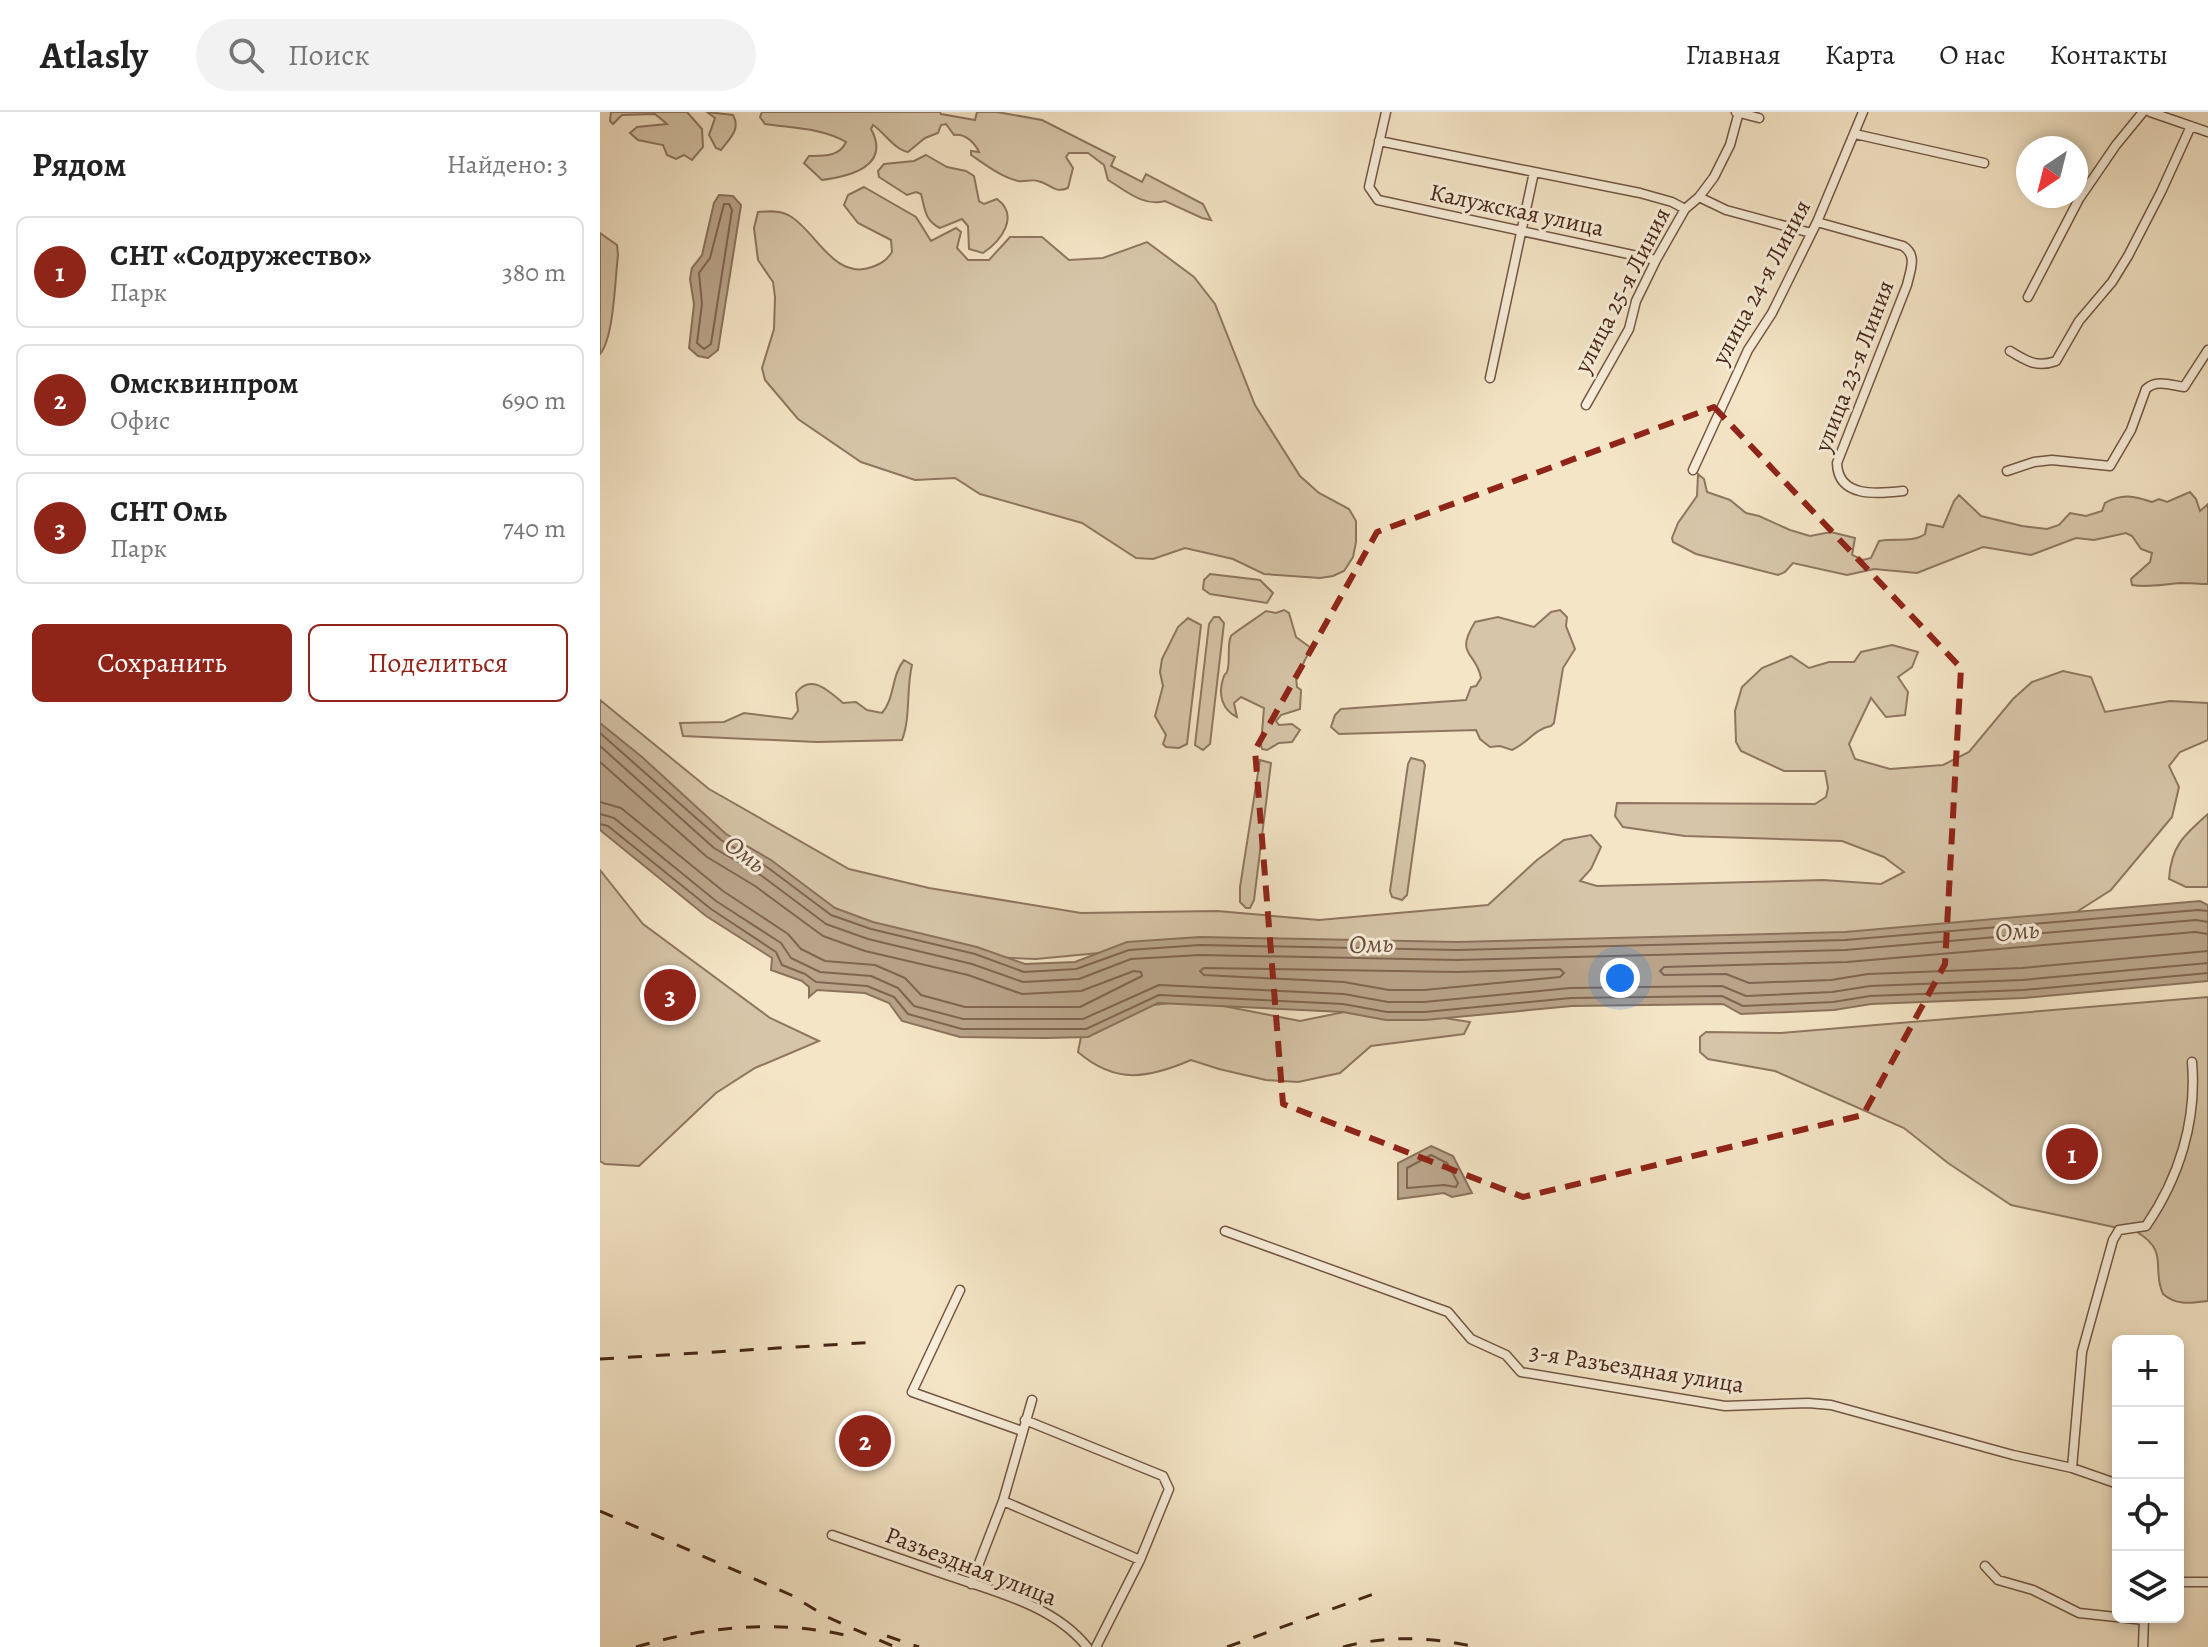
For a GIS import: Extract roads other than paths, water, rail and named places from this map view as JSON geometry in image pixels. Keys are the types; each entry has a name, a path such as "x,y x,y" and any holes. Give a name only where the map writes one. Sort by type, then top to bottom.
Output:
{"street":[{"path":"1386,112 1379,141 1640,193 1685,209"},
{"path":"1738,112 1759,118"},
{"name":"улица 25-я Линия","path":"1586,405 1629,329 1636,301 1656,260 1685,209 1714,177 1730,145 1738,112"},
{"name":"улица 24-я Линия","path":"1693,470 1748,350 1772,313 1817,222 1863,112"},
{"path":"2028,297 2079,199 2143,112"},
{"path":"2150,112 2208,132"},
{"path":"2010,351 2029,363 2046,365 2056,361 2079,321 2112,282 2128,256 2191,126"},
{"path":"1855,134 1984,163"},
{"name":"Калужская улица","path":"1379,141 1369,187 1372,196 1384,203 1656,260"},
{"path":"1490,378 1534,172"},
{"path":"1699,197 1726,210 1811,233"},
{"name":"улица 23-я Линия","path":"1817,222 1908,248 1912,262 1907,285 1837,463 1837,474 1843,483 1854,490 1877,494 1903,491"},
{"path":"2007,471 2052,460 2110,466 2131,430 2146,389 2158,383 2184,387 2208,350"},
{"path":"2072,1468 2082,1352 2109,1254 2119,1230 2146,1226 2171,1185 2190,1127 2192,1062"},
{"name":"3-я Разъездная улица","path":"1225,1231 1448,1312 1471,1339 1506,1355 1521,1372 1725,1406 1831,1405 2072,1468 2112,1482"},
{"path":"960,1290 912,1392 1022,1431"},
{"path":"971,1584 1003,1501 1032,1400"},
{"path":"1025,1420 1163,1476 1169,1489 1140,1560 1096,1647"},
{"path":"1003,1501 1140,1560"},
{"name":"Разъездная улица","path":"832,1535 971,1584 1053,1617 1087,1647"},
{"path":"1985,1566 1998,1580 2033,1590 2079,1613 2112,1616"},
{"path":"2184,1582 2208,1582"},
{"path":"2143,1647 2144,1623"}],"water":[{"path":"719,195 733,196 741,205 718,350 708,358 698,356 689,348 694,304 690,279 692,268 702,255 714,203"},
{"name":"Омь","path":"600,723 726,834 771,860 835,908 873,922 977,947 1025,964 1075,962 1127,942 1200,937 1457,942 1845,932 2200,901 2208,905 2208,981 2024,998 1871,1004 1834,1010 1741,1014 1723,1004 1572,1006 1425,1020 1386,1020 1343,1012 1158,1003 1088,1037 960,1037 902,1021 889,1003 865,993 817,990 809,997 809,987 802,981 771,970 772,958 706,916 600,830"},
{"path":"1431,1146 1453,1156 1472,1193 1398,1199 1398,1163"}],"railway":[{"path":"600,1359 877,1342"},
{"path":"600,1511 791,1595 827,1617 895,1647"},
{"path":"1227,1647 1379,1592"},
{"path":"636,1647 690,1634 744,1627 799,1628 853,1637"},
{"path":"887,1636 919,1647"},
{"path":"1343,1647 1410,1639 1476,1647"}],"place":[{"name":"СНТ Омь","path":"670,995"},
{"name":"СНТ «Содружество»","path":"2072,1154"},
{"name":"Омсквинпром","path":"865,1441"}]}
